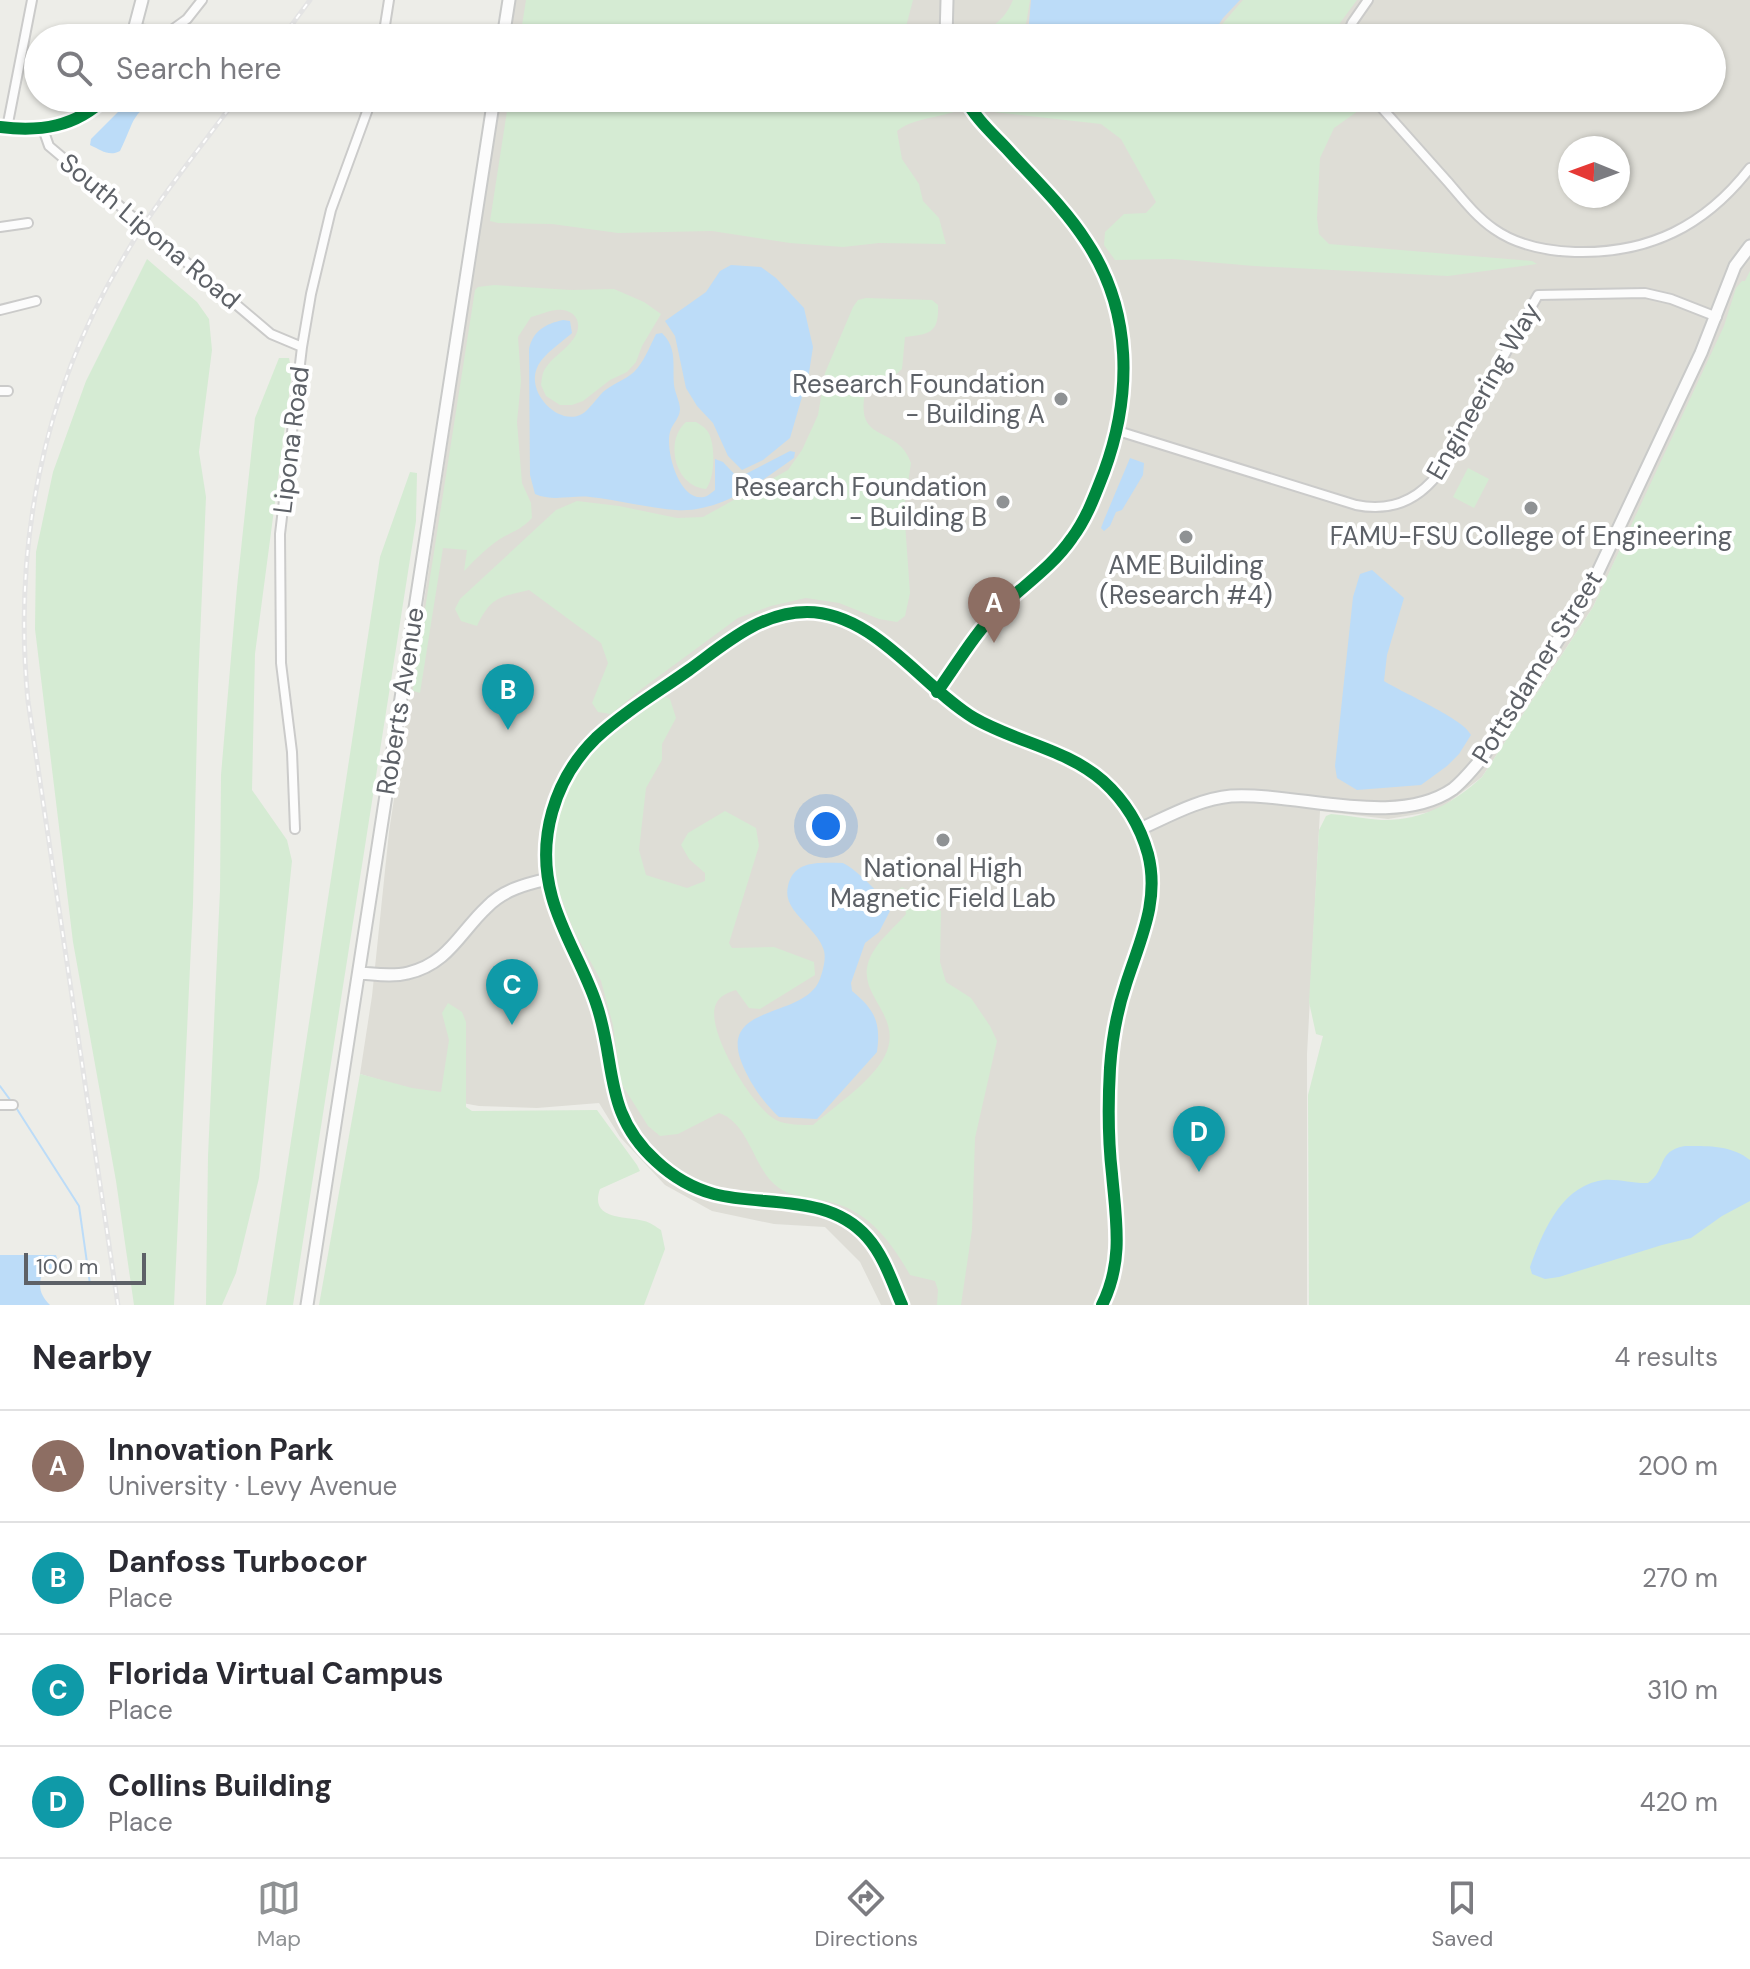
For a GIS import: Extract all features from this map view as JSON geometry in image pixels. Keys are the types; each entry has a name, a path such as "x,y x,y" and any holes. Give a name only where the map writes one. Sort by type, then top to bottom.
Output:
{"street":[{"path":"27,24 32,0"},
{"path":"136,24 142,0"},
{"path":"180,24 202,0"},
{"path":"385,24 389,0"},
{"path":"505,24 509,0"},
{"path":"946,24 947,0"},
{"path":"1352,24 1368,0"},
{"path":"4,128 24,37"},
{"path":"43,129 82,117 88,112"},
{"name":"Lipona Road","path":"295,829 292,752 281,663 280,534 302,347 331,210 367,112"},
{"name":"Roberts Avenue","path":"307,1305 492,112"},
{"path":"937,692 984,627 1041,574 1073,537 1090,508 1118,431 1125,361 1119,321 1106,279 1087,242 1067,215 975,112"},
{"path":"1385,112 1477,215 1507,237 1531,247 1600,252 1626,249 1661,239 1715,207 1750,168"},
{"name":"South Lipona Road","path":"4,128 43,129 49,146 143,227 271,334 302,347"},
{"path":"0,227 28,223"},
{"name":"Pottsdamer Street","path":"1140,829 1205,801 1234,796 1402,807 1444,794 1468,775 1581,605 1717,317 1735,266 1750,246"},
{"name":"Engineering Way","path":"1118,431 1356,505 1390,507 1423,491 1438,474 1538,295 1645,293 1671,299 1717,317"},
{"path":"0,310 36,301"},
{"path":"902,1305 877,1248 847,1220 804,1205 717,1195 703,1190 669,1172 640,1145 628,1128 615,1097 599,1011 556,911 548,879 547,831 558,795 577,760 592,742 614,723 758,623 779,615 810,612 847,621 879,641 937,692 976,720 1064,757 1094,774 1126,806 1140,829 1149,858 1152,894 1145,929 1114,1033 1109,1142 1118,1253 1112,1282 1102,1305"},
{"path":"359,973 406,974 430,966 449,952 495,899 516,888 548,879"},
{"path":"0,1105 13,1105"}],"shaded area":[{"path":"514,0 1750,0 1750,518 1638,512 1593,607 1482,777 1444,806 1430,812 1388,819 1320,811 1307,1054 1307,1305 881,1305 860,1262 825,1227 774,1224 712,1211 665,1185 620,1137 599,1103 537,1108 479,1106 451,1101 360,1074 372,996 389,832 498,112 1726,112 1726,24 511,24"}],"green space":[{"path":"526,0 913,0 907,24 522,24"},
{"path":"1013,0 1030,0 1026,24 995,24"},
{"path":"1243,0 1357,0 1339,24 1222,24"},
{"path":"507,112 954,112 917,121 897,131 902,159 919,184 923,201 939,218 946,244 879,243 843,247 790,243 712,231 618,233 552,224 490,221"},
{"path":"993,112 1357,112 1334,128 1320,158 1317,218 1319,234 1329,244 1532,261 1537,264 1448,276 1173,259 1115,260 1104,245 1105,232 1124,214 1146,213 1156,202 1121,139 1101,124"},
{"path":"147,259 197,302 209,319 212,350 199,452 206,497 193,904 174,1305 134,1305 116,1181 73,942 35,629 36,552 53,472 86,381"},
{"path":"1750,271 1750,1305 1309,1305 1308,1095 1323,1036 1316,1034 1309,1002 1319,830 1326,816 1331,814 1396,820 1423,814 1448,803 1482,777 1593,607 1724,326 1736,288 1745,281"},
{"path":"494,285 571,290 614,289 644,302 661,314 636,362 627,372 572,405 560,405 546,396 541,385 545,368 577,332 578,322 573,314 563,310 531,317 518,337 521,381 517,422 522,483 531,503 532,518 494,543 464,571 467,550 443,548 420,693 413,691 413,686 475,290"},
{"path":"858,300 932,300 938,305 935,327 921,335 905,337 902,369 893,377 868,381 864,402 869,425 904,450 911,463 904,509 910,593 905,616 897,622 879,619 839,603 806,598 771,606 738,618 611,714 598,712 592,703 608,663 601,643 529,590 497,600 487,609 477,626 461,621 455,609 460,599 556,510 577,501 677,518 703,517 788,470 802,450 818,415 825,373 853,307"},
{"path":"279,358 289,358 292,373 255,654 252,790 287,840 292,861 259,1178 236,1273 222,1305 206,1305 221,775 255,418"},
{"path":"686,422 696,422 710,436 713,463 706,489 687,480 676,462 675,440"},
{"path":"1468,468 1489,479 1474,508 1453,497"},
{"path":"410,472 417,473 416,521 293,1305 266,1305 380,557"},
{"path":"663,696 670,699 676,718 662,744 662,760 646,788 639,850 646,875 687,888 705,881 705,873 689,859 681,845 688,833 725,811 756,828 759,846 729,943 732,948 774,947 814,962 815,975 760,1009 749,1008 736,990 727,993 716,1004 714,1016 724,1049 744,1085 766,1113 784,1123 813,1125 874,1071 887,1051 890,1037 888,1024 867,979 867,966 876,947 906,914 904,902 897,891 902,887 941,911 940,962 946,982 971,998 997,1041 975,1138 972,1230 961,1305 937,1305 935,1281 910,1275 886,1239 854,1211 779,1188 763,1170 738,1126 729,1118 719,1113 678,1134 660,1136 648,1126 621,1083 613,1025 601,981 573,929 559,892 553,858 557,815 572,780 597,747"},
{"path":"448,1003 462,1012 466,1022 466,1107 472,1111 597,1110 637,1165 640,1171 600,1189 598,1199 604,1211 611,1215 646,1222 661,1230 665,1249 644,1305 319,1305 360,1074 441,1092 449,1040 442,1013"}],"water":[{"path":"1031,0 1240,0 1219,24 1029,23"},
{"path":"118,112 140,112 120,151 101,151 90,145 91,139"},
{"path":"731,265 761,267 776,278 804,308 813,347 809,373 790,438 763,460 742,470 728,456 713,423 686,388 675,336 665,321 706,292 720,271"},
{"path":"563,320 570,321 572,333 543,358 535,378 540,397 555,412 564,416 582,414 603,392 634,372 656,334 662,333 667,339 672,351 674,385 680,409 670,432 672,462 681,483 695,496 705,497 715,490 715,459 723,462 738,478 790,451 795,452 794,458 739,494 692,510 665,509 590,497 549,498 535,494 530,475 529,349 533,337 541,329"},
{"path":"1130,458 1144,463 1143,475 1122,510 1116,512 1110,526 1104,531 1101,528"},
{"path":"1372,570 1404,598 1387,655 1384,681 1445,714 1471,735 1447,766 1421,785 1357,790 1337,778 1335,766 1353,597 1360,574"},
{"path":"818,863 843,863 870,884 890,911 879,932 865,943 851,983 852,991 875,1017 877,1052 817,1119 779,1117 748,1076 741,1061 738,1042 742,1029 753,1020 798,1001 811,992 820,979 825,959 823,948 791,906 788,886 791,877 802,867"},
{"path":"1685,1146 1727,1149 1750,1160 1750,1201 1691,1238 1559,1277 1545,1279 1532,1274 1530,1267 1540,1241 1554,1215 1573,1194 1584,1186 1604,1180 1648,1183 1670,1152"},
{"path":"0,1255 56,1255 58,1261 54,1268 42,1274 40,1283 42,1294 50,1305 0,1305"}],"waterway":[{"path":"0,1086 11,1101"},
{"path":"15,1106 79,1206 90,1284"}],"railway":[{"path":"292,24 310,0"},
{"path":"118,1305 28,701 24,644 30,530 39,474 53,419 71,365 94,313 147,220 226,112"}],"cycle path":[{"path":"0,127 43,128 70,121 87,112"},
{"path":"937,692 990,618 1056,558 1077,530 1104,472 1120,414 1123,384 1120,325 1113,296 1101,268 1068,216 974,112"},
{"path":"902,1305 878,1252 851,1223 815,1207 733,1198 690,1185 669,1172 639,1143 619,1105 596,1003 556,911 548,875 546,854 552,812 559,791 581,754 630,711 730,640 759,623 790,613 831,615 854,624 896,653 974,718 1089,770 1118,797 1141,833 1148,854 1152,888 1147,920 1120,1004 1112,1046 1109,1121 1117,1240 1113,1272 1102,1305"}],"place":[{"name":"Research Foundation - Building A","path":"1061,399"},
{"name":"Research Foundation - Building B","path":"1003,502"},
{"name":"FAMU-FSU College of Engineering","path":"1531,508"},
{"name":"AME Building (Research #4)","path":"1186,537"},
{"name":"Innovation Park","path":"994,643"},
{"name":"Danfoss Turbocor","path":"508,730"},
{"name":"National High Magnetic Field Lab","path":"943,840"},
{"name":"Florida Virtual Campus","path":"512,1025"},
{"name":"Collins Building","path":"1199,1172"}]}
